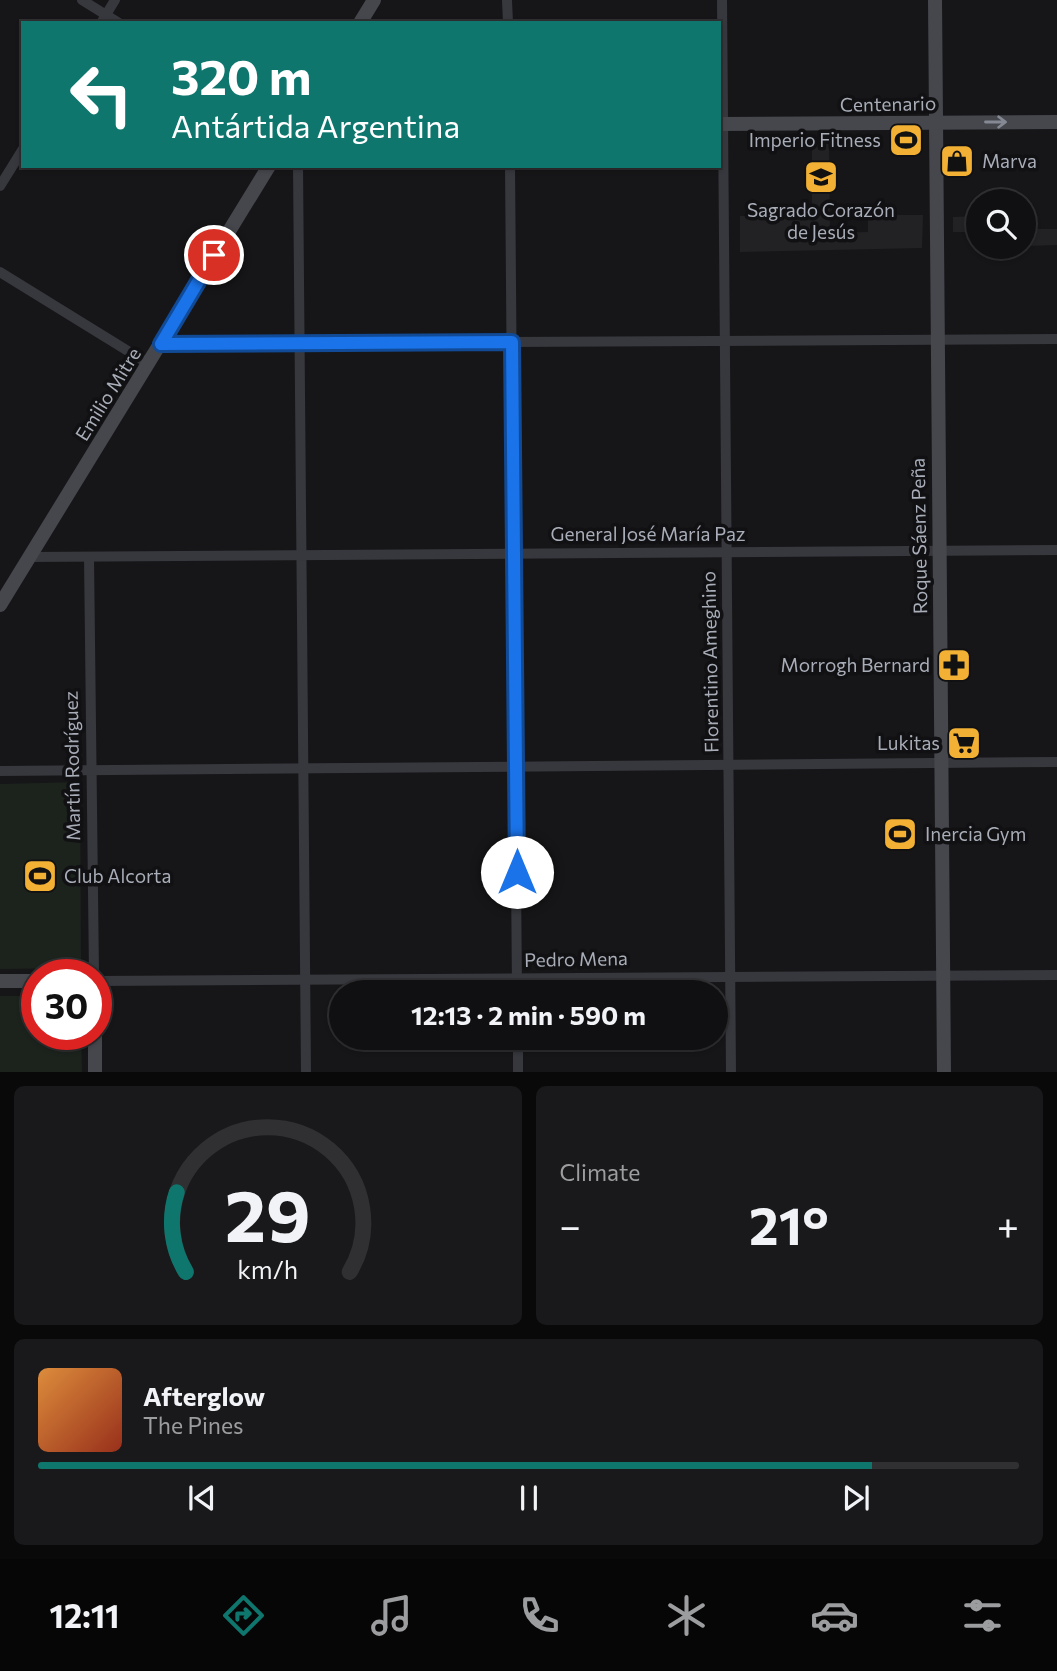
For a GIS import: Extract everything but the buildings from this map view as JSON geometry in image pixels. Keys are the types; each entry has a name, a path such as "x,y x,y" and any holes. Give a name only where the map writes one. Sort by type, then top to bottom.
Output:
{"street":[{"path":"82,0 104,19 115,0"},
{"path":"361,21 374,0"},
{"path":"507,0 508,21"},
{"name":"Florentino Ameghino","path":"722,0 731,1072"},
{"name":"Roque Sáenz Peña","path":"935,0 944,1072"},
{"name":"Centenario","path":"721,124 1057,122"},
{"path":"0,186 21,152"},
{"name":"Emilio Mitre","path":"1,600 268,168"},
{"path":"298,168 306,1072"},
{"path":"510,168 517,979"},
{"path":"0,272 149,364"},
{"path":"161,344 1057,339"},
{"name":"General José María Paz","path":"29,557 1057,550"},
{"name":"Martín Rodríguez","path":"89,557 94,959"},
{"path":"0,771 303,766 1057,762"},
{"name":"Pedro Mena","path":"112,981 1057,975"},
{"path":"0,981 21,981"},
{"path":"95,1050 95,1072"},
{"path":"518,1050 518,1072"}],"shaded area":[{"name":"Sagrado Corazón de Jesús","path":"812,139 829,139 830,233 868,232 868,215 923,215 922,248 740,252 740,216 812,216"},
{"path":"966,216 966,232 953,232 953,217"},
{"path":"1036,216 1037,229 1057,229 1057,245 1036,246"},
{"name":"Club Alcorta","path":"80,782 81,959 21,959 21,969 0,969 0,784"},
{"path":"0,996 21,996 21,1050 81,1050 82,1072 0,1072"}],"place":[{"name":"Imperio Fitness","path":"906,140"},
{"name":"Marva","path":"957,161"},
{"name":"Sagrado Corazón de Jesús","path":"821,177"},
{"name":"Morrogh Bernard","path":"954,665"},
{"name":"Lukitas","path":"964,743"},
{"name":"Inercia Gym","path":"900,834"},
{"name":"Club Alcorta","path":"40,876"}],"route":[{"path":"214,255 161,344 512,342 517,872"}]}
